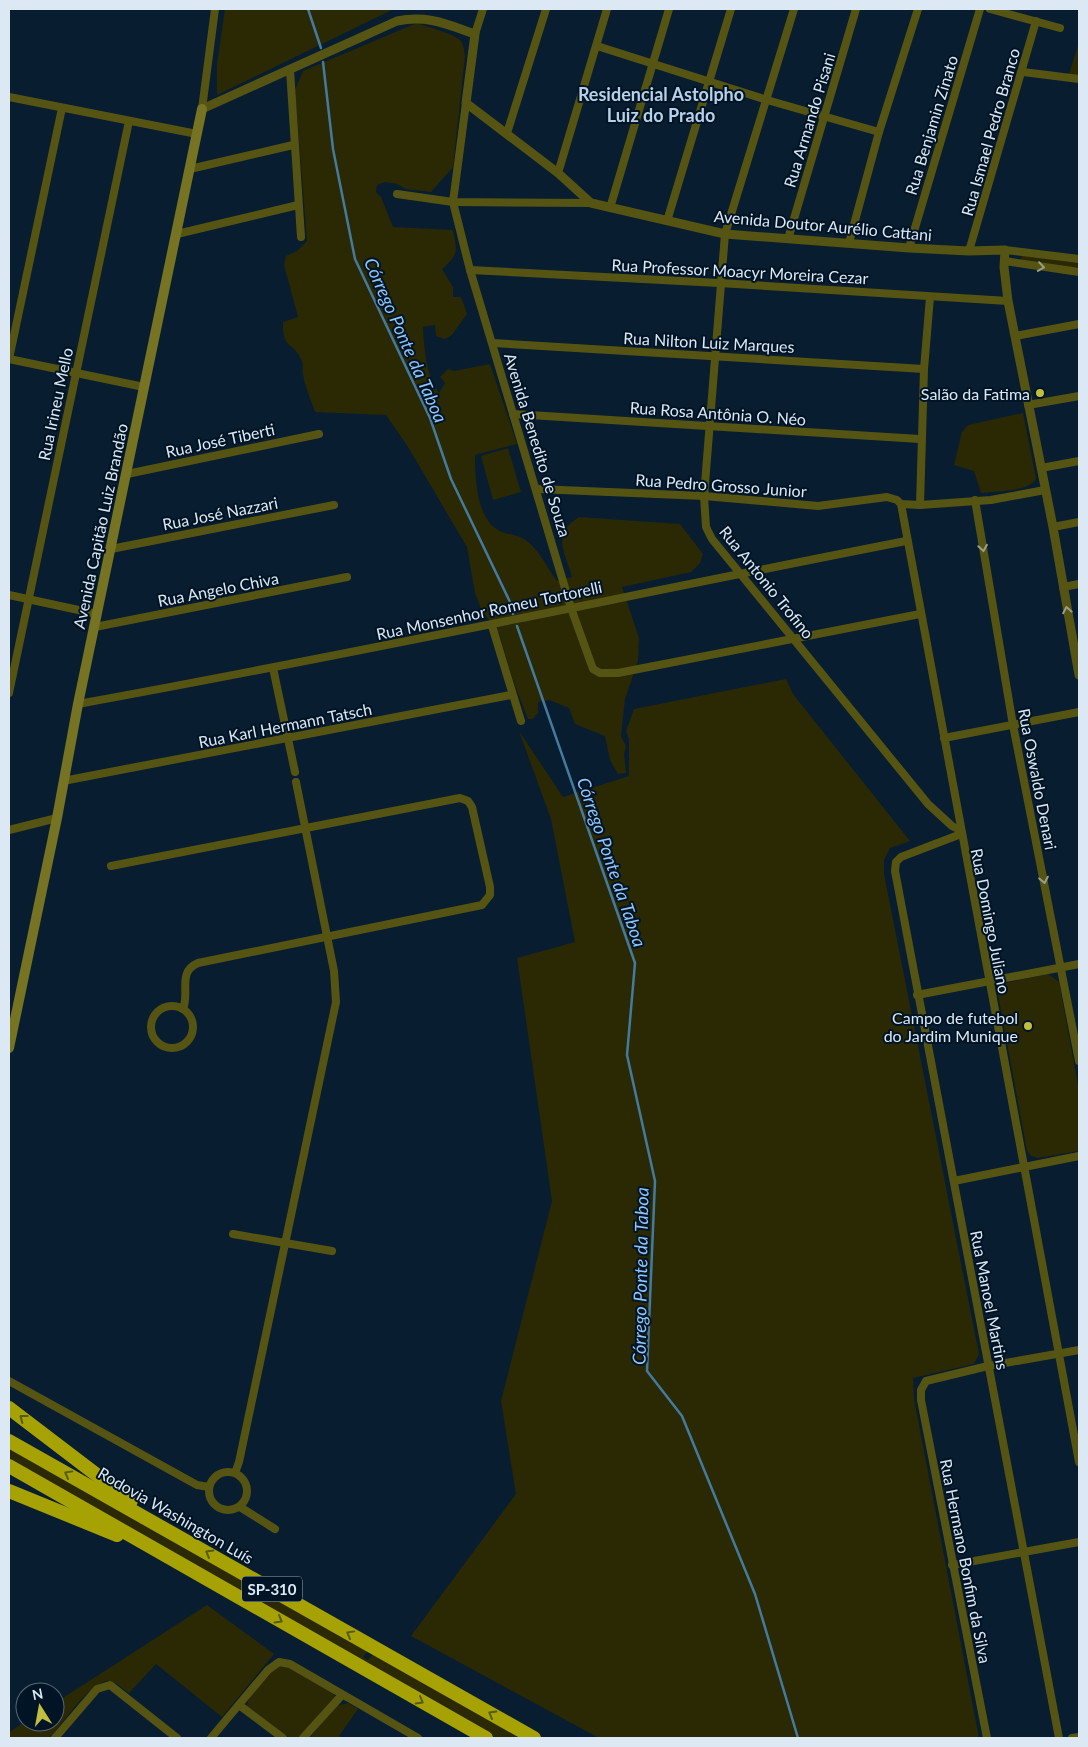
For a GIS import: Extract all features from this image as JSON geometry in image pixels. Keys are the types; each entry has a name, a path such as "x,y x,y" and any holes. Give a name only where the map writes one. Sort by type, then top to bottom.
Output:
{"highway":[{"path":"9,1408 158,1524"},
{"name":"Rodovia Washington Luís","path":"9,1441 534,1738"},
{"name":"SP-310","path":"9,1466 486,1738"},
{"path":"9,1491 166,1556"},
{"path":"459,1723 481,1738"}],"main road":[{"name":"Avenida Capitão Luiz Brandão","path":"9,1048 12,1012 57,818 78,704 202,109"}],"street":[{"name":"Avenida Capitão Luiz Brandão","path":"202,109 215,9"},
{"path":"453,202 475,34 483,9"},
{"path":"507,133 546,9"},
{"path":"558,173 607,9"},
{"path":"610,208 669,9"},
{"path":"668,220 731,9"},
{"name":"Rua Antonio Trofino","path":"794,9 725,234 704,496 706,527 710,535 742,572 928,804 961,832"},
{"name":"Rua Armando Pisani","path":"788,239 856,9"},
{"path":"849,244 879,132 918,9"},
{"name":"Rua Benjamin Zinato","path":"909,248 980,9"},
{"path":"990,9 1060,28"},
{"path":"202,109 397,21 429,18 475,34"},
{"name":"Rua Ismael Pedro Branco","path":"969,251 1023,72 1036,21"},
{"path":"597,46 767,100 879,132"},
{"path":"290,70 293,145 301,237"},
{"path":"1023,72 1079,79"},
{"path":"9,97 197,134"},
{"name":"Avenida Doutor Aurélio Cattani","path":"466,103 558,173 590,203 725,234 909,248 969,251 1005,250 1079,259"},
{"path":"62,108 9,359 144,387"},
{"name":"Rua Irineu Mello","path":"9,693 129,121"},
{"path":"190,169 293,145"},
{"path":"396,194 453,202 590,203"},
{"name":"Avenida Benedito de Souza","path":"453,202 470,270 571,608 593,669 600,673 618,673 794,637"},
{"path":"177,234 298,205"},
{"path":"1005,250 1004,261 1008,301 1053,527 1063,587 1077,647 1079,675"},
{"path":"1004,261 1079,272"},
{"name":"Rua Professor Moacyr Moreira Cezar","path":"470,270 1008,301"},
{"path":"920,505 920,439 930,297"},
{"path":"1015,336 1079,324"},
{"name":"Rua Nilton Luiz Marques","path":"493,343 924,369"},
{"path":"1028,405 1079,396"},
{"name":"Rua Rosa Antônia O. Néo","path":"513,414 920,439"},
{"name":"Rua José Tiberti","path":"127,474 319,434"},
{"path":"1041,468 1079,461"},
{"name":"Rua Pedro Grosso Junior","path":"537,489 704,496 818,506 887,498 897,500 901,504 920,505 975,500 1045,490"},
{"name":"Rua Oswaldo Denari","path":"975,500 1013,725 1079,1061"},
{"name":"Rua Domingo Juliano","path":"901,504 906,541 1079,1462"},
{"name":"Rua José Nazzari","path":"111,549 334,505"},
{"path":"1053,527 1079,522"},
{"name":"Rua Monsenhor Romeu Tortorelli","path":"78,704 492,626 742,572 906,541"},
{"name":"Rua Angelo Chiva","path":"95,627 347,577"},
{"path":"1063,587 1079,584"},
{"path":"9,595 97,614"},
{"path":"794,637 920,614"},
{"path":"492,626 521,721"},
{"path":"273,668 295,772"},
{"name":"Rua Karl Hermann Tatsch","path":"63,781 512,695"},
{"path":"944,738 1079,712"},
{"path":"235,1473 239,1462 334,1014 336,981 296,782"},
{"path":"111,866 463,798 472,807 490,886 488,899 478,907 194,964 184,978 186,1003 184,1009"},
{"path":"9,830 57,818"},
{"name":"Rua Manoel Martins","path":"961,832 901,857 895,866 917,995 1060,1738"},
{"path":"917,995 1079,964"},
{"path":"169,1006 184,1009 192,1021 191,1036 180,1046 171,1047 161,1044 152,1032 152,1022 156,1013 169,1006"},
{"path":"954,1181 1079,1156"},
{"path":"233,1234 332,1251"},
{"path":"988,1366 1079,1350"},
{"name":"Rua Hermano Bonfim da Silva","path":"987,1738 952,1565 921,1390 926,1381 988,1366"},
{"path":"9,1381 197,1485 209,1487"},
{"path":"221,1473 235,1473 243,1478 247,1486 246,1500 240,1507 226,1511 218,1508 211,1501 209,1487 221,1473"},
{"path":"240,1507 275,1529"},
{"path":"952,1565 1079,1542"},
{"path":"211,1738 274,1664 279,1662 290,1664 418,1738"},
{"path":"59,1737 96,1689 110,1685 177,1738"},
{"path":"303,1738 342,1695"},
{"path":"239,1705 283,1738"},
{"path":"1072,1738 1079,1737"}],"shaded area":[{"path":"225,9 394,9 217,95 217,64"},
{"path":"417,23 458,38 463,46 465,56 453,167 431,192 406,189 397,184 385,182 377,185 376,192 381,197 393,227 453,230 456,248 454,256 442,269 453,287 453,297 461,297 467,314 452,335 445,339 436,336 435,325 423,327 424,344 428,370 439,393 445,383 440,377 448,369 454,371 490,364 517,444 475,455 476,485 485,516 498,530 520,537 532,545 557,581 572,577 562,544 565,530 570,523 579,517 680,524 703,554 700,563 691,572 622,587 639,638 638,661 625,699 621,736 626,746 624,754 626,773 618,774 610,760 605,736 575,724 569,708 549,700 538,702 538,713 533,719 528,719 515,686 499,634 481,609 475,593 467,547 408,447 386,415 315,412 305,384 302,361 298,353 284,337 283,322 298,317 284,265 286,256 297,251 307,241 295,90 303,71"},
{"path":"1079,42 1079,76 1069,74"},
{"path":"1022,255 1079,263 1079,270 1021,260"},
{"path":"1023,413 1036,478 1033,483 1021,488 981,493 974,471 954,465 962,432 968,425"},
{"path":"508,448 521,492 493,500 481,456"},
{"path":"786,679 793,694 910,841 890,848 884,860 884,874 979,1354 974,1364 913,1378 914,1399 979,1738 599,1738 411,1636 516,1494 501,1401 552,1201 517,958 575,942 551,819 519,731 563,797 629,776 629,740 626,731 634,709"},
{"path":"1048,974 1059,982 1079,1090 1079,1151 1038,1158 1031,1156 1027,1151 998,994 1000,987 1005,983"},
{"path":"9,1446 370,1649 363,1657 368,1660 374,1653 527,1738 495,1738 9,1462"},
{"path":"207,1605 274,1654 222,1717 156,1664 129,1693 111,1681 101,1683 85,1696 65,1720 65,1697"},
{"path":"282,1665 290,1666 331,1691 336,1697 300,1738 290,1738 246,1707 249,1699 271,1670"},
{"path":"348,1703 358,1709 339,1736 343,1738 309,1738 336,1706"},
{"path":"15,1728 15,1732 55,1732 50,1738 9,1738 9,1732"}],"waterway":[{"name":"Córrego Ponte da Taboa","path":"308,9 321,48"},
{"name":"Córrego Ponte da Taboa","path":"323,62 333,149 355,259 430,418 451,479 510,602 513,614"},
{"name":"Córrego Ponte da Taboa","path":"517,626 635,963 627,1055 655,1181 647,1371 682,1416 755,1594 798,1738"}],"place":[{"name":"Salão da Fatima","path":"1040,393"},
{"name":"Campo de futebol do Jardim Munique","path":"1028,1026"}],"district":[{"name":"Residencial Astolpho Luiz do Prado","path":"661,104"}]}
